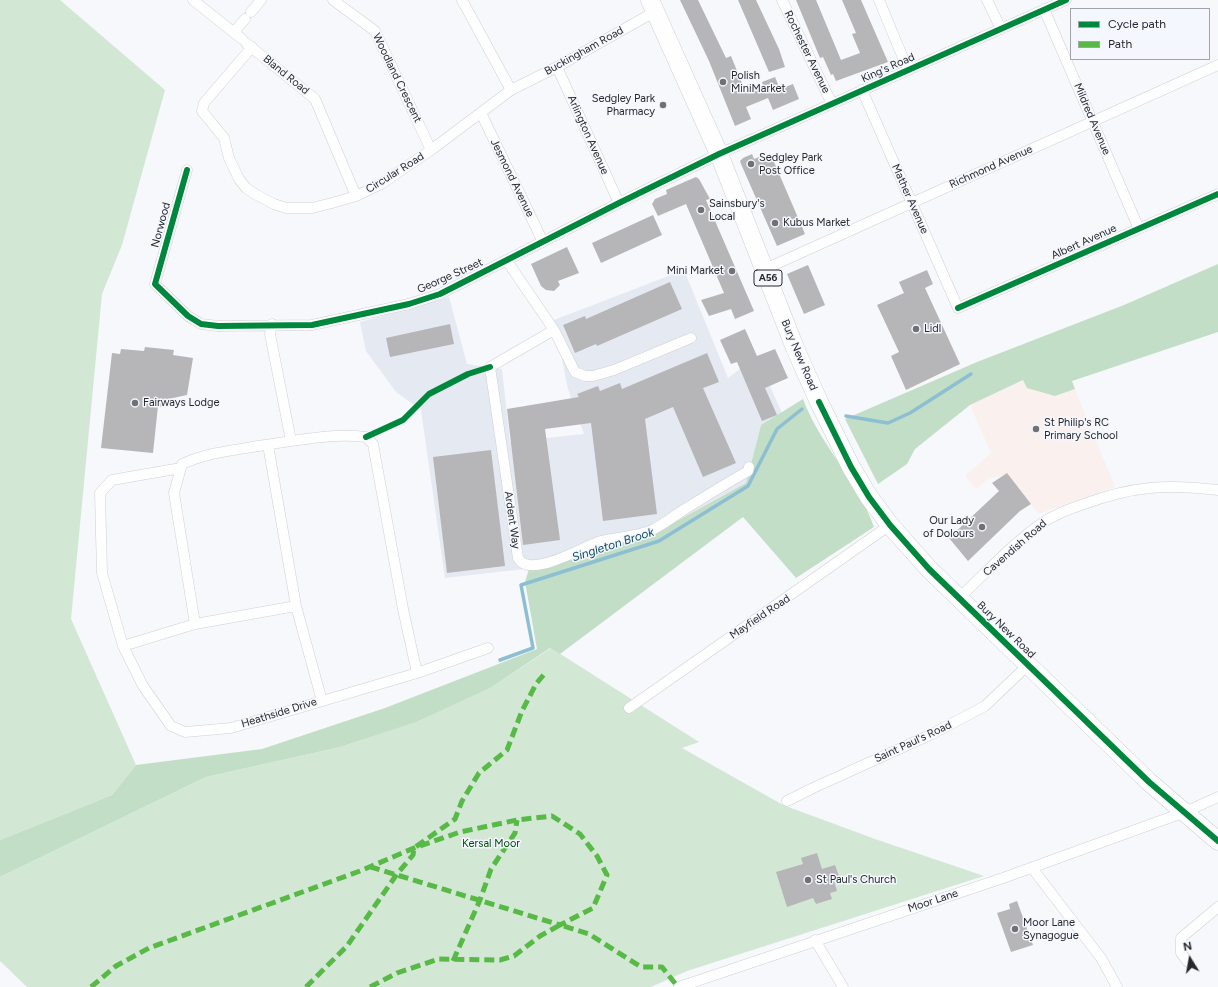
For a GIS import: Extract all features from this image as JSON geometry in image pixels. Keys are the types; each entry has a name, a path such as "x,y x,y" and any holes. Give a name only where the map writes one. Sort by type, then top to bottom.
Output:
{"highway":[{"name":"Bury New Road","path":"653,5 719,154 795,348 834,435 851,467 890,525 929,569 1149,782 1218,840"}],"street":[{"name":"Bland Road","path":"193,0 315,99 356,196"},
{"path":"244,40 248,16 261,0"},
{"name":"Woodland Crescent","path":"333,0 375,31 431,150"},
{"path":"462,0 511,90"},
{"name":"Rochester Avenue","path":"782,0 832,104"},
{"path":"879,0 908,70"},
{"path":"987,0 1001,29"},
{"name":"King's Road","path":"719,154 1066,0"},
{"name":"Buckingham Road","path":"511,90 557,67 653,5"},
{"name":"Mildred Avenue","path":"1044,9 1139,229"},
{"name":"Circular Road","path":"244,40 202,108 204,114 219,130 224,138 229,158 239,179 246,188 274,204 286,208 312,208 356,196 380,184 431,150 511,90"},
{"name":"Richmond Avenue","path":"765,270 1218,65"},
{"name":"Arlington Avenue","path":"557,67 618,203"},
{"name":"Mather Avenue","path":"862,90 958,308"},
{"name":"Jesmond Avenue","path":"481,113 543,242"},
{"name":"George Street","path":"155,284 188,316 201,324 218,326 272,324 312,325 414,303 440,294 618,203 719,154"},
{"name":"Norwood","path":"155,284 187,170"},
{"name":"Albert Avenue","path":"958,308 1218,194"},
{"path":"507,261 554,330 575,372 585,376 593,376 614,370 691,338"},
{"path":"272,324 270,334 291,441"},
{"name":"Ardent Way","path":"554,330 490,367 518,558 525,565 534,566 559,559 601,541 652,530 748,471 750,467"},
{"path":"195,624 174,493 182,464 204,455 291,441 346,434 366,437 373,444 403,609 417,673"},
{"name":"Heathside Drive","path":"181,468 112,480 100,493 102,573 123,646 143,686 171,726 185,732 231,728 322,701 296,606 268,445"},
{"name":"Cavendish Road","path":"959,598 1028,534 1043,523 1063,512 1121,492 1151,487 1180,486 1218,490"},
{"name":"Mayfield Road","path":"629,708 890,525"},
{"path":"123,646 195,624 296,606"},
{"path":"322,701 417,673 488,648"},
{"name":"Saint Paul's Road","path":"787,801 932,734 985,706 1028,665"},
{"name":"Moor Lane","path":"679,987 1032,868 1185,812 1218,797"},
{"path":"1032,868 1101,958 1117,987"},
{"path":"1188,962 1181,953 1181,938 1218,907"},
{"path":"815,940 843,987"}],"shaded area":[{"path":"684,270 728,378 745,365 759,362 782,413 761,425 746,483 655,533 533,568 445,578 421,410 396,392 366,351 360,322 449,297 467,364 502,369 510,442 584,434 568,389 554,320"},
{"name":"St Philip's RC Primary School","path":"1024,380 1055,396 1075,389 1115,487 1038,514 1008,475 989,478 976,489 965,476 991,453 970,405"}],"green space":[{"path":"0,0 60,0 165,90 122,245 102,294 71,619 136,765 112,795 0,840"},
{"path":"1218,264 1218,332 1072,381 1075,389 1055,396 1027,388 1023,380 970,405 915,449 907,464 878,484 845,419 977,362 1124,305"},
{"path":"803,399 819,432 859,494 874,527 796,578 743,517 560,654 550,648 492,687 416,722 336,748 206,777 0,877 0,840 112,795 136,765 262,749 385,708 537,649 525,582 529,569 655,533 746,483 761,425"},
{"name":"Kersal Moor","path":"551,648 699,742 682,748 783,805 875,839 984,876 687,971 651,987 27,987 0,961 0,877 206,777 336,748 492,687"}],"building":[{"path":"680,0 698,0 726,58 731,56 746,93 763,86 762,82 775,77 780,89 793,84 799,99 773,110 768,98 746,107 751,119 735,126 709,61"},
{"path":"738,0 756,0 779,49 785,67 769,72"},
{"path":"796,0 816,0 841,60 860,53 852,34 856,33 842,0 861,0 888,62 836,81 833,74 831,75 823,57 820,58"},
{"path":"752,154 754,159 759,157 761,160 771,155 805,234 777,246 740,161"},
{"path":"696,177 699,179 710,199 706,200 754,311 735,319 731,309 709,316 701,300 724,293 686,204 658,216 652,204 655,199 667,194 666,190"},
{"path":"653,215 662,235 601,263 592,243"},
{"path":"567,247 579,273 558,281 560,285 554,291 546,290 541,286 531,264"},
{"path":"808,265 825,305 804,314 787,274"},
{"name":"Lidl","path":"927,270 933,284 925,288 960,364 906,390 891,356 899,352 877,305 904,293 899,282"},
{"path":"670,282 682,309 597,346 596,344 575,353 563,325 585,316 586,319"},
{"path":"450,324 454,344 390,357 386,338"},
{"path":"745,329 757,356 775,349 788,378 765,388 777,415 762,421 737,362 731,364 720,340"},
{"name":"Fairways Lodge","path":"145,347 174,350 173,355 193,358 187,395 164,400 163,407 158,406 153,453 101,448 112,353 120,354 121,349 144,351"},
{"path":"707,353 719,382 703,388 736,463 703,477 673,407 645,419 657,514 603,521 591,423 545,429 560,540 523,545 507,409 579,397 577,394 598,386 600,391 620,383 622,389"},
{"path":"491,450 505,566 447,573 433,457"},
{"name":"Our Lady of Dolours","path":"1007,473 1031,504 1020,511 968,561 949,538 999,491 992,483"},
{"name":"St Paul's Church","path":"817,853 822,869 835,865 840,879 834,881 837,891 830,893 832,899 816,904 813,898 787,907 776,872 803,864 801,858"},
{"name":"Moor Lane Synagogue","path":"1017,901 1033,945 1011,952 997,913 1010,909 1009,904"}],"waterway":[{"name":"Singleton Brook","path":"846,416 888,423 910,413 971,374"},
{"name":"Singleton Brook","path":"500,660 533,648 521,585 659,541 748,486 777,429 802,409"}],"marked path":[{"path":"306,987 347,946 397,874 413,855 414,848 455,819 462,801 479,773 507,750 522,711 536,684 546,672"},
{"path":"91,987 116,966 149,948 360,871 414,848 460,832 517,820 552,816 580,834 597,856 607,875 593,908 560,925 371,867"},
{"path":"453,961 480,900 491,869 515,833 517,820"},
{"path":"370,987 397,973 439,959 500,960 514,956 540,936 560,925 589,934 641,967 662,967 678,987"}],"cycle path":[{"path":"187,170 155,284 188,316 201,324 218,326 312,325 409,304 440,294 719,154 1066,0"},
{"path":"958,308 1218,194"},
{"path":"366,437 403,420 429,394 468,374 490,367"},
{"path":"819,402 851,467 869,497 890,525 929,569 1149,782 1218,841"}],"place":[{"name":"Polish MiniMarket","path":"723,82"},
{"name":"Sedgley Park Pharmacy","path":"663,105"},
{"name":"Sedgley Park Post Office","path":"751,164"},
{"name":"Sainsbury's Local","path":"701,210"},
{"name":"Kubus Market","path":"775,223"},
{"name":"Mini Market","path":"732,271"},
{"name":"Lidl","path":"916,329"},
{"name":"Fairways Lodge","path":"135,403"},
{"name":"St Philip's RC Primary School","path":"1036,429"},
{"name":"Our Lady of Dolours","path":"982,527"},
{"name":"St Paul's Church","path":"808,880"},
{"name":"Moor Lane Synagogue","path":"1015,929"}]}
